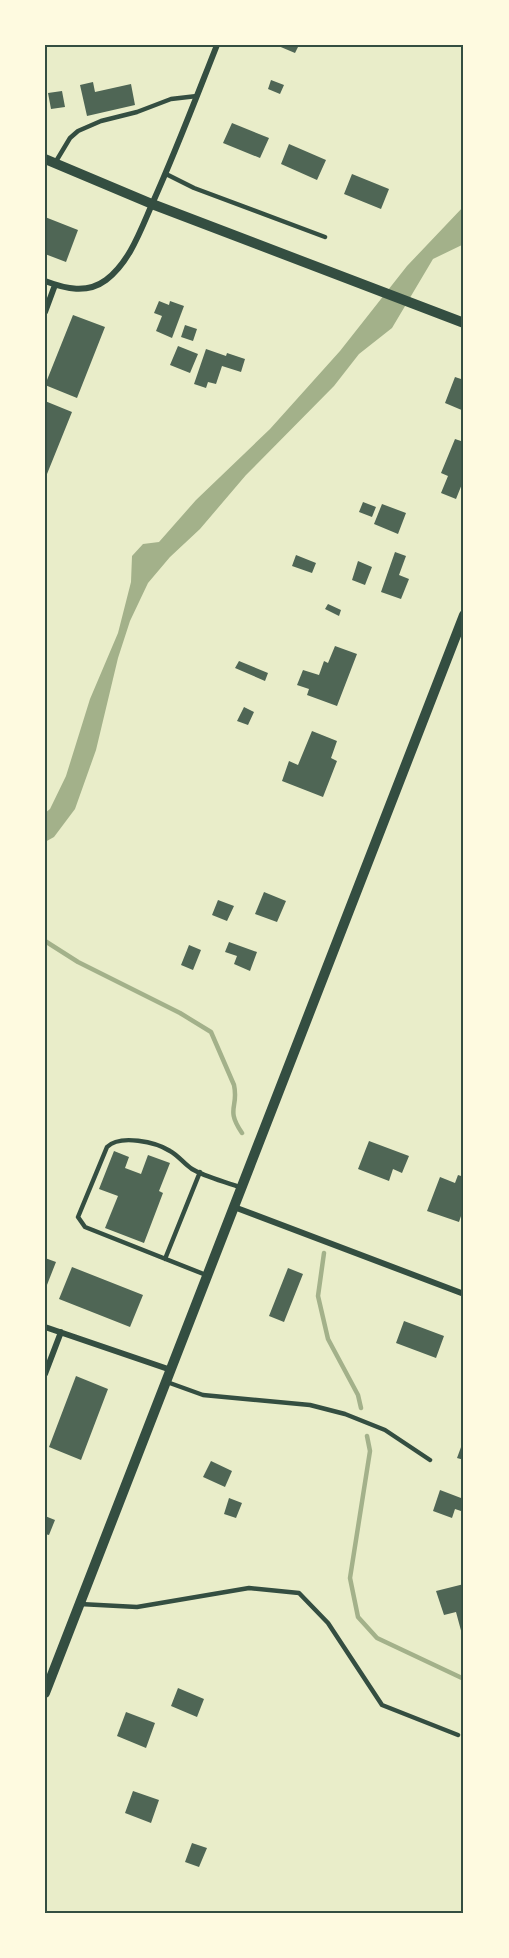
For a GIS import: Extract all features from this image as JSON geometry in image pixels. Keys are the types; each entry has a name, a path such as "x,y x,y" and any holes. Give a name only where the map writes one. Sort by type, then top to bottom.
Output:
{"street":[{"path":"45,281 74,290 91,287 104,281 126,258 166,174 218,45"},
{"path":"50,161 152,204 464,323"},
{"path":"45,312 55,285"},
{"path":"45,1693 464,615"},
{"path":"234,1207 464,1294"},
{"path":"45,1326 171,1370"},
{"path":"45,1374 62,1332"}],"lane":[{"path":"50,161 78,131 101,121 137,112 171,99 197,96"},
{"path":"166,174 194,188 325,237"},
{"path":"207,1275 85,1227 78,1217 107,1147 112,1142 127,1140 169,1150 192,1169 242,1188"},
{"path":"165,1259 200,1172"},
{"path":"166,1382 203,1395 310,1405 345,1414 386,1430 430,1460"},
{"path":"80,1604 137,1607 249,1588 299,1593 328,1623 382,1705 458,1735"}],"shaded area":[{"path":"464,206 464,244 433,259 392,328 359,354 334,386 246,475 200,529 170,557 148,583 130,621 118,658 96,750 75,809 54,837 45,842 45,813 50,809 66,776 90,699 118,633 131,582 132,556 143,544 159,542 196,500 270,429 340,351 407,266"}],"building":[{"path":"276,45 299,45 295,53"},
{"path":"271,80 284,85 280,94 268,89"},
{"path":"93,82 95,92 131,84 135,105 87,116 80,85"},
{"path":"62,91 65,107 51,109 48,93"},
{"path":"232,123 269,138 260,158 223,143"},
{"path":"289,144 326,160 317,180 281,164"},
{"path":"352,174 389,189 381,209 344,194"},
{"path":"45,217 78,230 66,262 45,254"},
{"path":"159,301 169,305 170,301 184,306 172,338 156,331 162,316 154,313"},
{"path":"73,315 105,327 77,398 45,385"},
{"path":"185,325 197,329 193,341 181,337"},
{"path":"178,346 198,354 190,373 170,365"},
{"path":"206,349 226,356 227,353 245,359 241,372 222,366 216,384 208,382 206,388 194,384"},
{"path":"455,377 464,380 464,411 445,403"},
{"path":"45,401 72,412 45,479"},
{"path":"455,439 464,442 464,479 456,499 441,493 448,476 441,473"},
{"path":"363,502 376,507 372,517 359,512"},
{"path":"382,504 406,513 398,534 374,524"},
{"path":"395,552 406,556 399,575 409,579 401,599 381,592"},
{"path":"296,555 316,563 312,573 292,566"},
{"path":"358,561 372,567 365,585 352,580"},
{"path":"328,604 341,610 339,616 325,609"},
{"path":"335,646 357,654 337,706 307,695 309,689 297,685 303,670 319,675 324,661 328,663"},
{"path":"239,661 268,673 265,681 235,668"},
{"path":"244,707 254,712 248,725 237,721"},
{"path":"312,731 337,741 331,758 337,761 323,797 282,781 289,761 298,765"},
{"path":"264,892 286,901 277,922 255,914"},
{"path":"218,900 234,906 227,921 212,915"},
{"path":"229,942 257,952 250,971 234,964 237,956 225,952"},
{"path":"189,945 201,950 193,970 181,965"},
{"path":"369,1141 409,1156 402,1173 393,1169 389,1181 358,1169"},
{"path":"114,1151 129,1157 125,1168 141,1174 148,1155 170,1163 159,1191 163,1193 144,1243 105,1228 118,1196 99,1189"},
{"path":"458,1175 464,1177 464,1207 459,1222 427,1211 440,1177 455,1183"},
{"path":"45,1258 56,1262 45,1290"},
{"path":"72,1267 143,1295 130,1327 59,1299"},
{"path":"288,1268 303,1274 284,1322 269,1316"},
{"path":"404,1321 444,1336 436,1358 396,1343"},
{"path":"76,1376 108,1389 81,1460 49,1447"},
{"path":"464,1439 464,1460 457,1458"},
{"path":"211,1461 232,1471 225,1487 203,1477"},
{"path":"440,1490 461,1498 464,1491 464,1512 455,1509 452,1518 433,1511"},
{"path":"229,1498 242,1503 236,1518 224,1514"},
{"path":"45,1516 55,1520 49,1535 45,1534"},
{"path":"464,1584 463,1638 456,1612 444,1615 436,1591"},
{"path":"178,1688 204,1699 197,1717 171,1706"},
{"path":"126,1712 155,1723 146,1748 117,1736"},
{"path":"133,1791 159,1800 151,1823 125,1813"},
{"path":"192,1843 207,1848 199,1867 185,1862"}],"waterway":[{"path":"45,941 78,962 180,1013 211,1032 234,1085 233,1113 242,1133"},
{"path":"324,1253 318,1296 328,1339 358,1395 361,1408"},
{"path":"367,1436 370,1451 350,1578 358,1617 377,1638 464,1679"}]}
